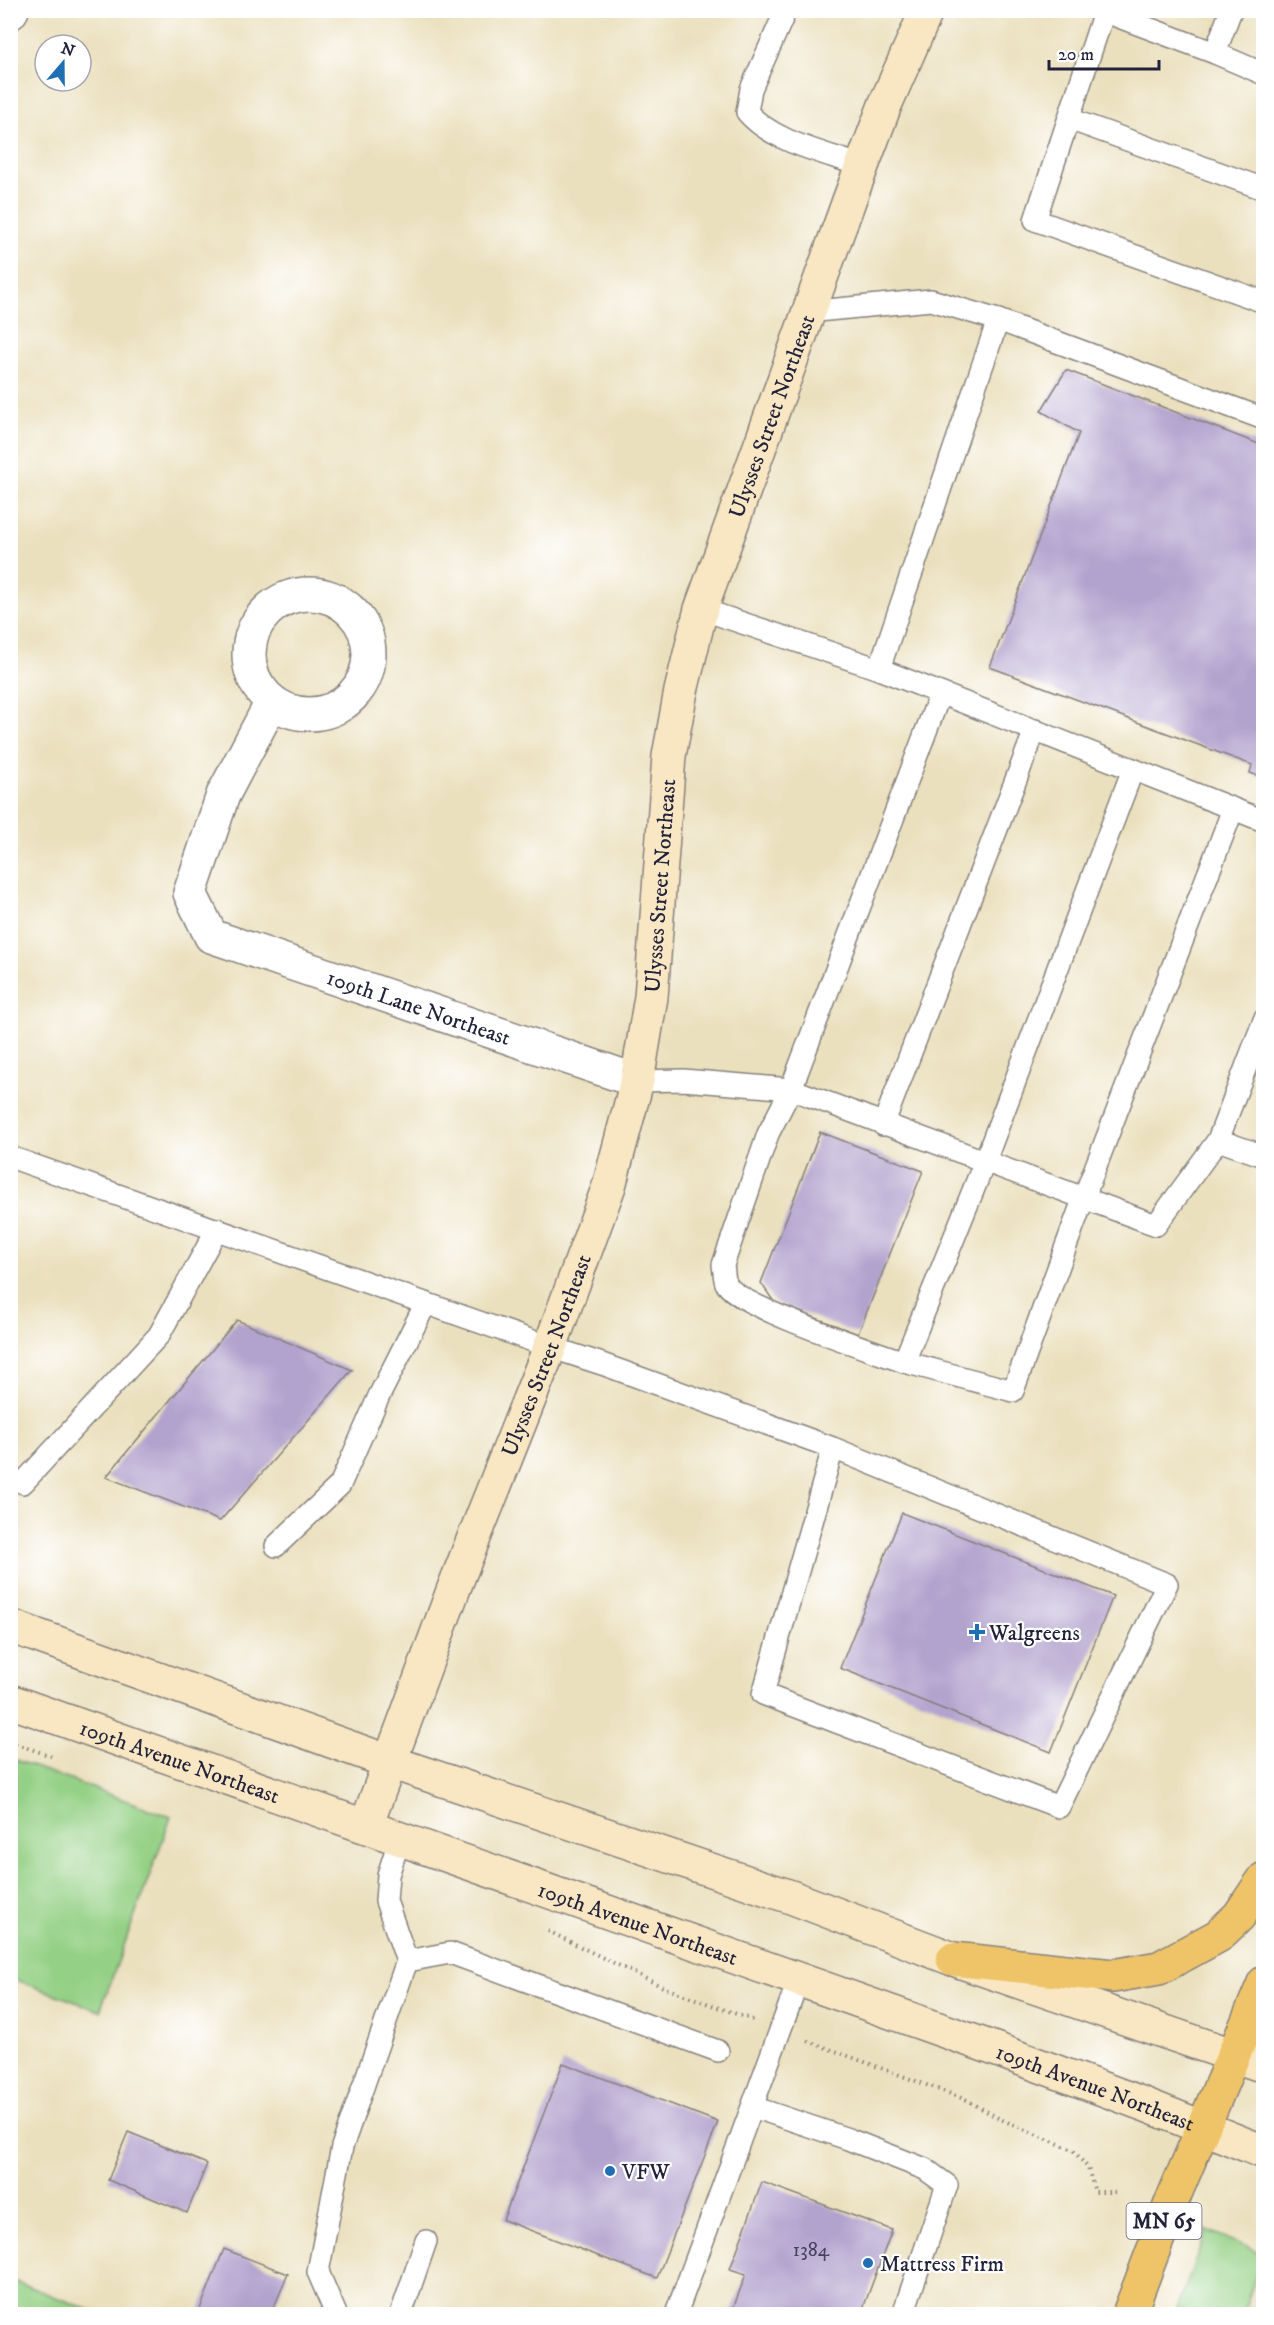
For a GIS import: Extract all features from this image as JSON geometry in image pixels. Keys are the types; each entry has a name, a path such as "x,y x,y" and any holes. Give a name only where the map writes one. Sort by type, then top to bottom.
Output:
{"highway":[{"path":"953,1959 1113,1976 1159,1968 1218,1936 1239,1916 1263,1879"},
{"name":"MN 65","path":"1129,2314 1202,2127 1249,2060 1263,1983"}],"main road":[{"name":"Ulysses Street Northeast","path":"366,1826 454,1588 550,1347 609,1186 637,1081 652,985 669,756 681,691 701,609 807,312 885,105 927,10"},
{"path":"10,1626 390,1762 791,1897 953,1959 1249,2060"},
{"name":"109th Avenue Northeast","path":"10,1701 984,2045 1263,2152"}],"street":[{"name":"109th Lane Northeast","path":"272,702 223,795 190,893 211,936 637,1081"}],"lane":[{"path":"786,10 751,89 747,112 757,124 779,136 862,166"},
{"path":"1215,53 1231,10"},
{"path":"1263,74 1215,53 1102,11 1035,220 1263,302"},
{"path":"1068,119 1263,189"},
{"path":"807,312 931,300 998,320 1263,419"},
{"path":"879,669 998,320"},
{"path":"701,609 879,669 1263,821"},
{"path":"940,694 790,1089 768,1134 723,1265 726,1284 735,1293 782,1316 904,1362 1013,1391 1083,1197 1233,809"},
{"path":"883,1125 1035,730"},
{"path":"904,1362 985,1161 1133,769"},
{"path":"637,1081 683,1080 790,1089 1156,1225 1218,1140 1263,1020"},
{"path":"1218,1140 1263,1156"},
{"path":"10,1157 602,1364 833,1448 1167,1584 1059,1807 763,1694 833,1448"},
{"path":"23,1483 159,1335 217,1229"},
{"path":"276,1546 340,1485 379,1396 426,1303"},
{"path":"336,2314 318,2272 342,2147 407,1961 386,1901 388,1875 400,1838"},
{"path":"407,1961 450,1953 718,2051"},
{"path":"676,2314 799,1979"},
{"path":"753,2107 848,2139 925,2169 947,2185 903,2314"},
{"path":"401,2314 426,2241"}],"path":[{"path":"546,1930 665,1988 967,2100 1000,2119 1073,2150 1088,2168 1095,2192 1115,2192"}],"green space":[{"path":"10,1758 171,1817 100,2011 11,1978"},
{"path":"1207,2230 1263,2254 1243,2314 1175,2314"},
{"path":"11,2280 101,2314 11,2314"}],"building":[{"path":"1066,370 1264,446 1264,778 1250,773 1252,765 990,667 1079,433 1041,411"},
{"path":"820,1132 923,1171 858,1334 774,1302 761,1283"},
{"path":"237,1320 352,1370 220,1521 106,1477"},
{"name":"Walgreens","path":"902,1513 1113,1596 1051,1752 840,1668"},
{"name":"VFW","path":"563,2063 718,2122 657,2278 503,2220"},
{"path":"128,2132 207,2164 187,2213 108,2180"},
{"path":"762,2182 892,2230 861,2314 731,2314 746,2274 730,2269"},
{"path":"224,2249 288,2274 271,2314 213,2314 200,2309"}],"place":[{"name":"Walgreens","path":"977,1632"},
{"name":"VFW","path":"610,2171"},
{"name":"Mattress Firm","path":"868,2263"}]}
